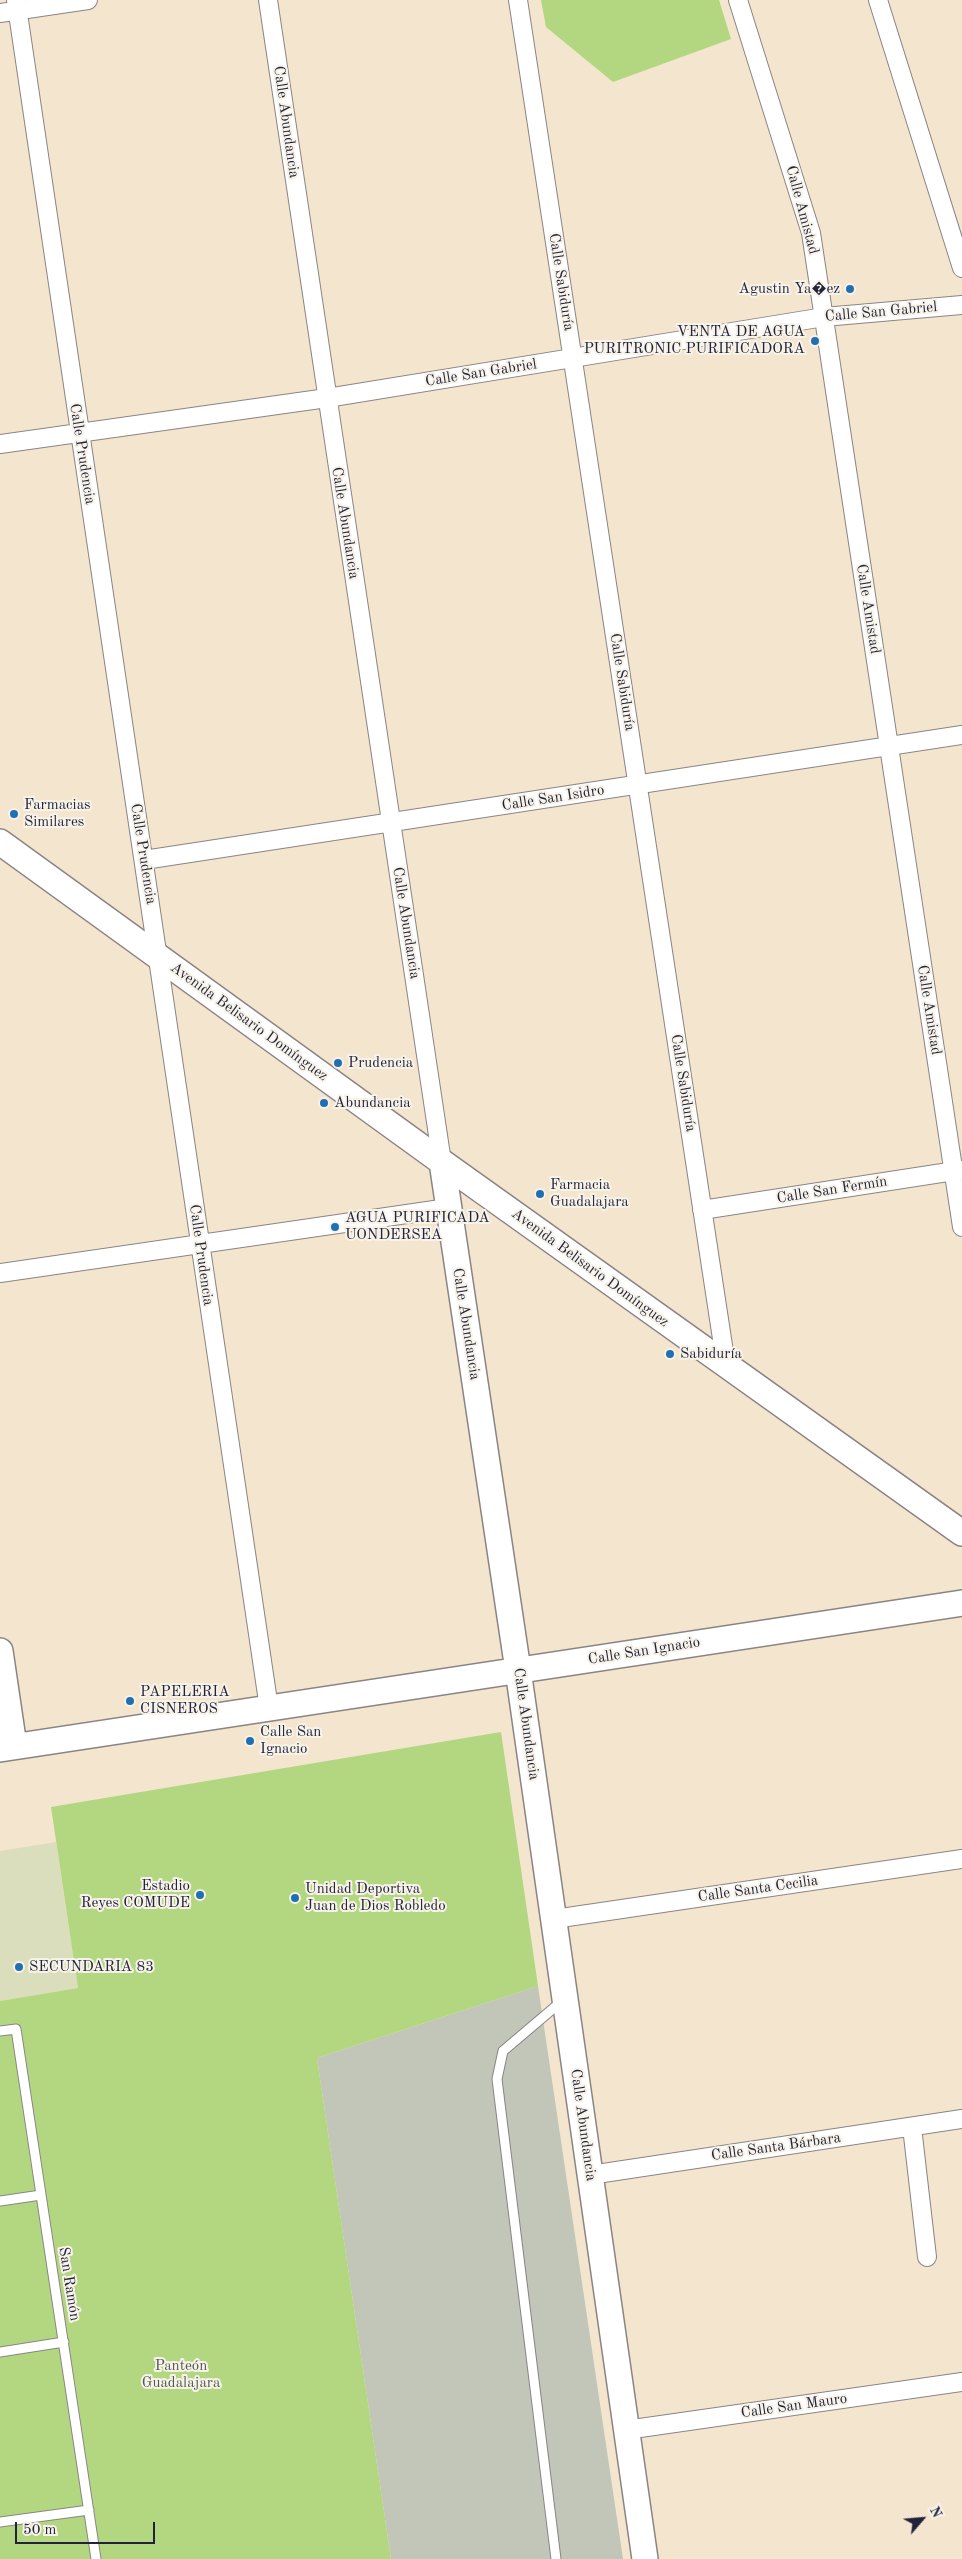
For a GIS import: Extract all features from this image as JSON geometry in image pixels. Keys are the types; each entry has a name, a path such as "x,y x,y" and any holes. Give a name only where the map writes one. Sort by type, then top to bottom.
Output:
{"street":[{"path":"11,8 88,0"},
{"name":"Calle Abundancia","path":"268,0 518,1670 645,2559"},
{"name":"Calle Sabiduría","path":"518,0 726,1365"},
{"name":"Calle Amistad","path":"738,0 811,233 889,746 958,1170 962,1227"},
{"path":"878,0 962,268"},
{"name":"Calle Prudencia","path":"11,8 79,433 159,957 200,1246 270,1708"},
{"name":"Calle San Gabriel","path":"0,444 327,398 824,317 962,305"},
{"name":"Calle San Isidro","path":"144,860 962,735"},
{"name":"Avenida Belisario Domínguez","path":"0,842 442,1162 962,1533"},
{"name":"Calle San Fermín","path":"702,1210 958,1170"},
{"path":"0,1273 200,1246 448,1208"},
{"name":"Calle San Ignacio","path":"7,1748 962,1603"},
{"path":"0,1651 7,1748"},
{"name":"Calle Santa Cecilia","path":"554,1919 962,1859"},
{"name":"Calle Santa Bárbara","path":"590,2175 962,2119"},
{"path":"912,2127 927,2257"},
{"name":"Calle San Mauro","path":"626,2430 962,2382"}],"lane":[{"path":"556,2559 497,2079 503,2051 565,1999"},
{"name":"San Ramón","path":"0,2032 16,2029 96,2559"},
{"path":"0,2201 41,2195"},
{"path":"0,2352 64,2342"},
{"path":"0,2522 89,2510"}],"shaded area":[{"path":"56,1842 78,1988 0,2001 0,1851"},
{"path":"538,1986 623,2559 391,2559 317,2058"}],"green space":[{"path":"541,0 719,0 731,39 613,82 546,27"},
{"name":"Panteón Guadalajara","path":"501,1732 538,1986 317,2058 391,2559 0,2559 0,2001 78,1988 51,1807"}],"place":[{"name":"Agustin Ya�ez","path":"850,289"},
{"name":"VENTA DE AGUA PURITRONIC PURIFICADORA","path":"815,341"},
{"name":"Farmacias Similares","path":"14,814"},
{"name":"Prudencia","path":"338,1063"},
{"name":"Abundancia","path":"324,1103"},
{"name":"Farmacia Guadalajara","path":"540,1194"},
{"name":"AGUA PURIFICADA UONDERSEA","path":"335,1227"},
{"name":"Sabiduría","path":"670,1354"},
{"name":"PAPELERIA CISNEROS","path":"130,1701"},
{"name":"Calle San Ignacio","path":"250,1741"},
{"name":"Estadio Reyes COMUDE","path":"200,1895"},
{"name":"Unidad Deportiva Juan de Dios Robledo","path":"295,1898"},
{"name":"SECUNDARIA 83","path":"19,1967"}]}
